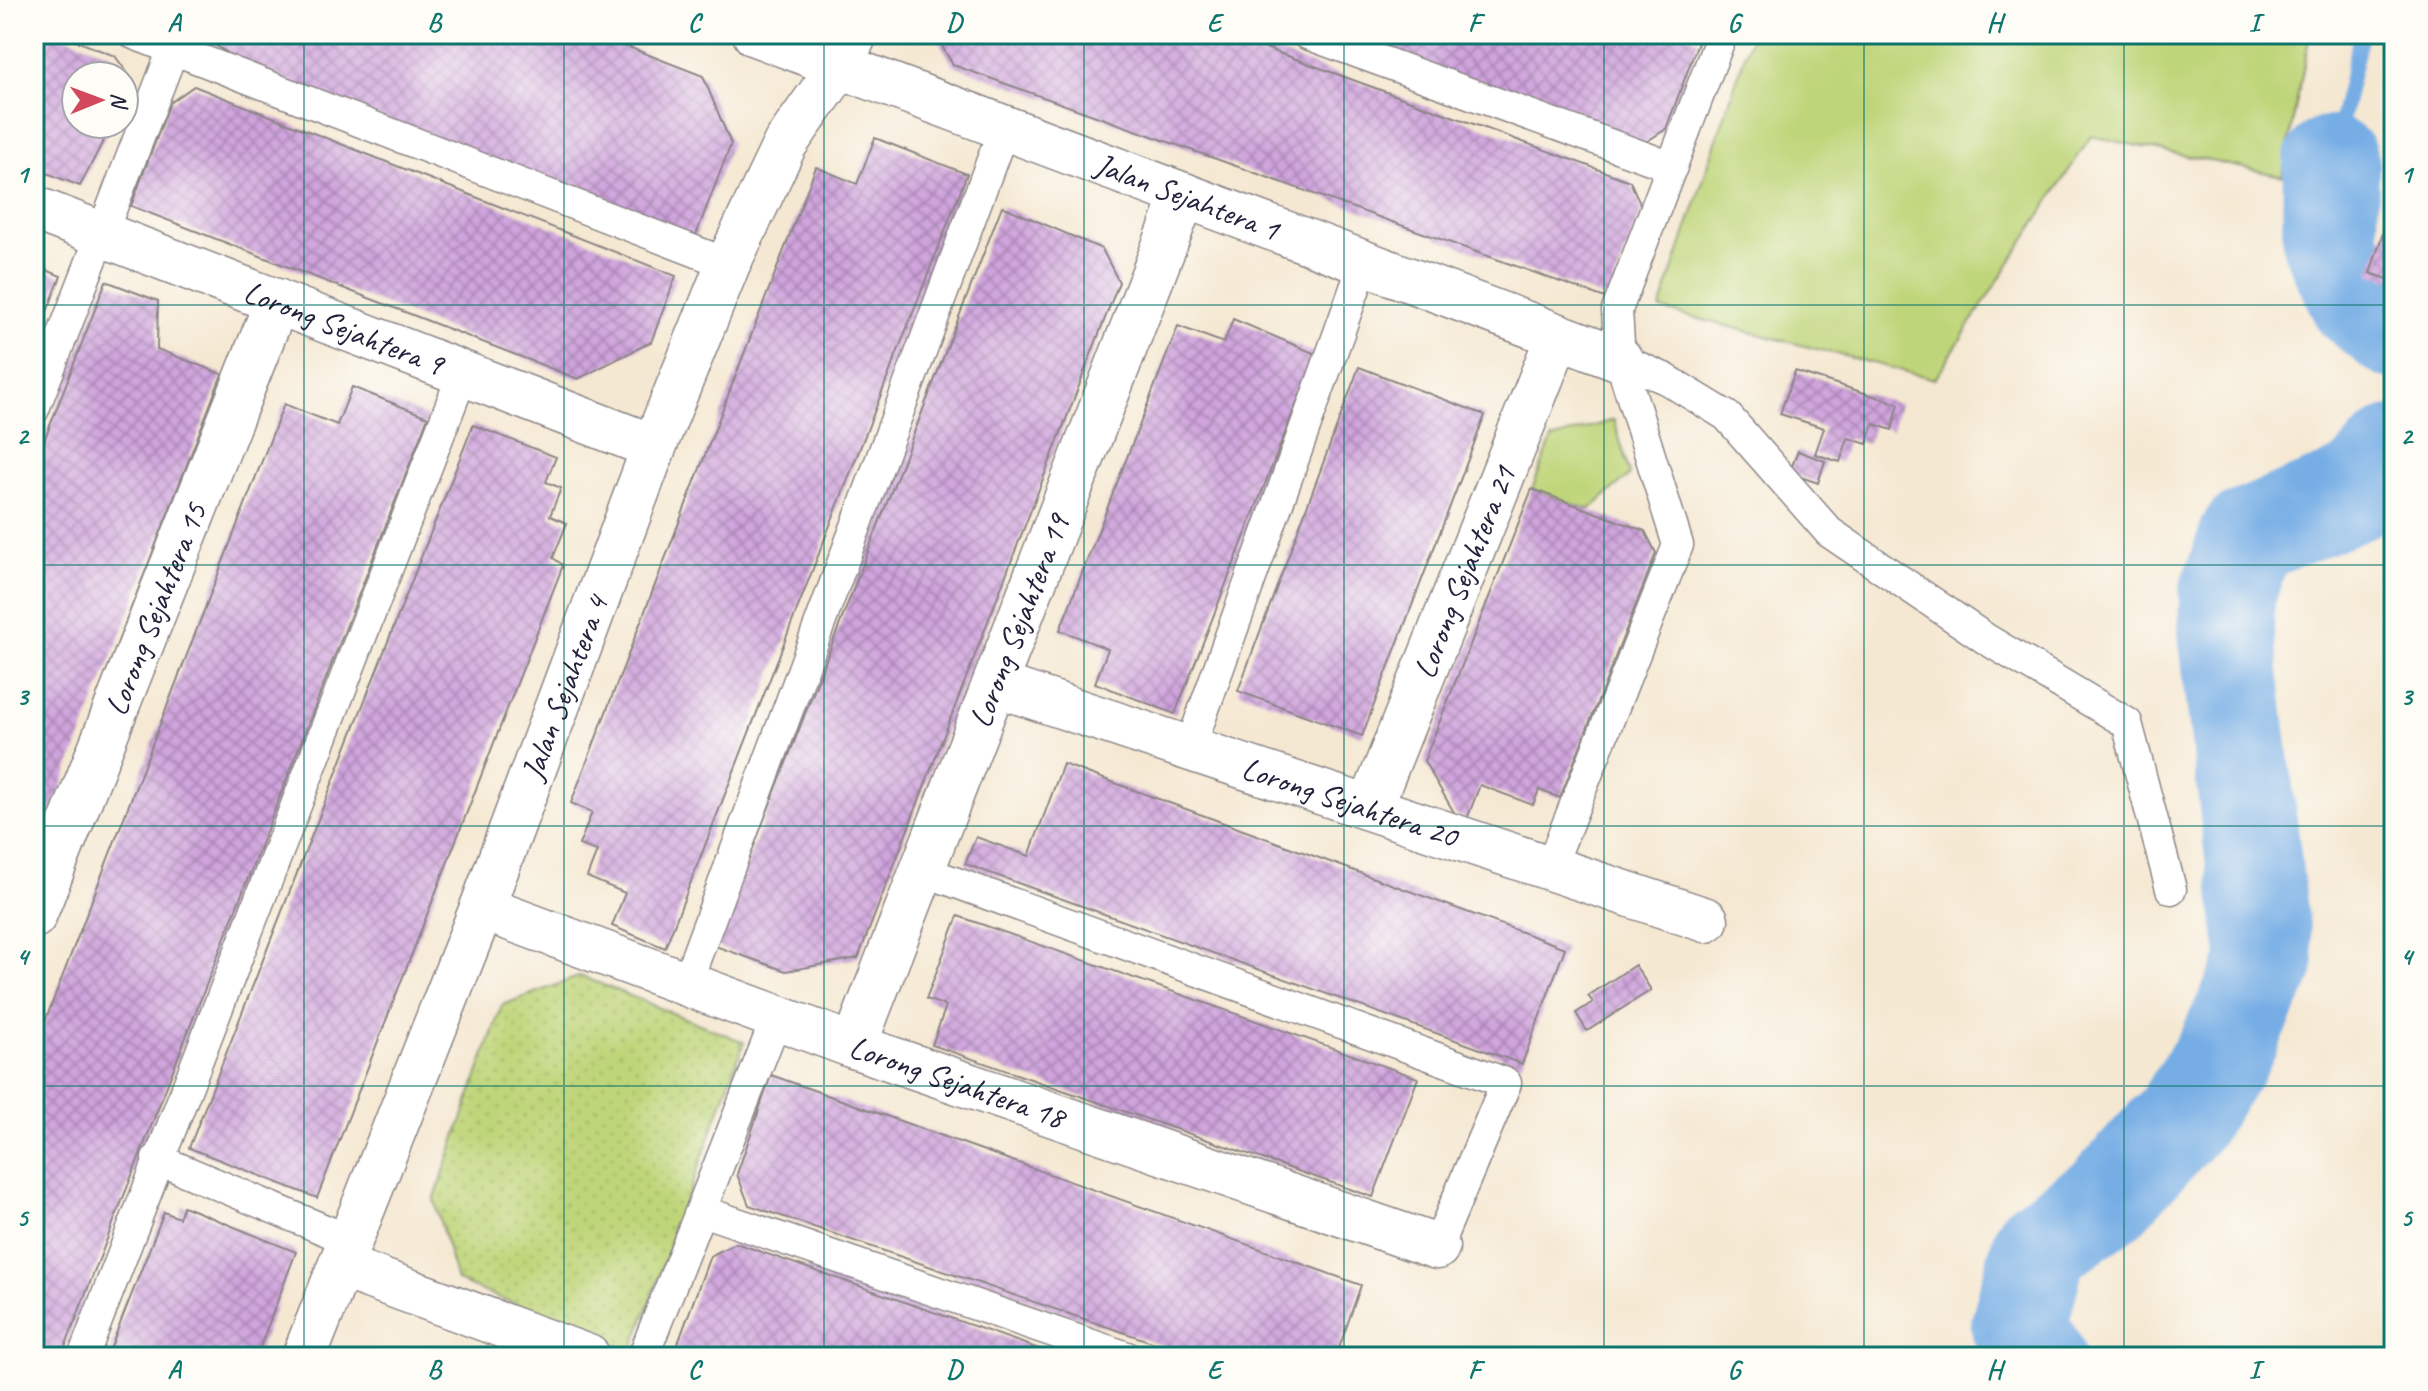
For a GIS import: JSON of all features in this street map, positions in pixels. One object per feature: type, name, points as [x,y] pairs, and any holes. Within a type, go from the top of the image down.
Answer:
[{"type":"street","name":"Jalan Sejahtera 1","points":[[755,34],[848,50],[1004,128],[1620,359]]},
{"type":"street","name":"Jalan Sejahtera 4","points":[[304,1357],[482,908],[654,447],[728,264],[785,144],[848,50]]},
{"type":"street","name":"Lorong Sejahtera 19","points":[[854,1046],[1184,195]]},
{"type":"street","name":"Lorong Sejahtera 9","points":[[34,208],[654,447]]},
{"type":"street","name":"Lorong Sejahtera 15","points":[[34,916],[277,301]]},
{"type":"street","name":"Lorong Sejahtera 21","points":[[1370,808],[1558,336]]},
{"type":"street","name":"Lorong Sejahtera 20","points":[[995,684],[1706,920]]},
{"type":"street","name":"Lorong Sejahtera 18","points":[[482,908],[854,1046],[1437,1247]]},
{"type":"street","points":[[346,1253],[588,1357]]},
{"type":"lane","points":[[134,34],[176,42],[728,264]]},
{"type":"lane","points":[[1307,34],[1672,167]]},
{"type":"lane","points":[[1550,868],[1678,545],[1620,359],[1617,310],[1722,34]]},
{"type":"lane","points":[[34,409],[176,42]]},
{"type":"lane","points":[[686,984],[1004,128]]},
{"type":"lane","points":[[1190,748],[1364,263]]},
{"type":"lane","points":[[1620,359],[1666,379],[1727,416],[1829,532],[1986,639],[2127,723],[2171,889]]},
{"type":"lane","points":[[83,1357],[463,373]]},
{"type":"lane","points":[[921,870],[1506,1083],[1437,1247]]},
{"type":"lane","points":[[643,1357],[777,1017]]},
{"type":"lane","points":[[157,1159],[346,1253]]},
{"type":"lane","points":[[702,1211],[1127,1357]]},
{"type":"green space","points":[[1752,34],[2310,34],[2282,176],[2091,136],[1935,379],[1660,309]]},
{"type":"green space","points":[[1614,420],[1630,475],[1589,510],[1532,489],[1552,439]]},
{"type":"green space","points":[[581,976],[744,1042],[632,1351],[457,1281],[434,1200],[502,1005]]},
{"type":"building","points":[[34,34],[59,34],[115,56],[118,60],[60,60],[60,140],[104,140],[80,186],[34,168]]},
{"type":"building","points":[[209,34],[595,34],[703,76],[731,144],[694,240],[241,62],[214,44]]},
{"type":"building","points":[[935,34],[1227,34],[1630,181],[1642,208],[1608,299],[953,65]]},
{"type":"building","points":[[1343,34],[1684,34],[1699,40],[1666,129],[1641,145]]},
{"type":"building","points":[[194,86],[676,276],[651,342],[578,379],[131,206],[170,103]]},
{"type":"building","points":[[875,138],[967,174],[665,948],[612,926],[625,893],[587,877],[597,851],[579,845],[592,812],[571,803],[816,167],[857,184]]},
{"type":"building","points":[[2394,203],[2394,281],[2370,273]]},
{"type":"building","points":[[1002,206],[1102,249],[1119,282],[858,958],[786,971],[715,946]]},
{"type":"building","points":[[39,267],[61,276],[34,345],[34,279]]},
{"type":"building","points":[[106,281],[158,301],[157,349],[222,374],[34,858],[34,467]]},
{"type":"building","points":[[1233,319],[1316,354],[1175,714],[1095,683],[1108,649],[1060,630],[1178,326],[1224,343]]},
{"type":"building","points":[[1359,367],[1485,415],[1362,736],[1238,691]]},
{"type":"building","points":[[1795,371],[1899,404],[1892,430],[1874,424],[1867,444],[1848,438],[1840,462],[1815,454],[1824,428],[1780,414]]},
{"type":"building","points":[[352,387],[428,417],[61,1357],[34,1357],[34,1050],[284,404],[337,425]]},
{"type":"building","points":[[473,425],[556,457],[546,482],[561,488],[550,516],[567,523],[553,558],[563,565],[317,1198],[189,1148]]},
{"type":"building","points":[[1798,451],[1825,461],[1818,483],[1789,473]]},
{"type":"building","points":[[1532,489],[1645,531],[1656,553],[1560,798],[1539,790],[1533,805],[1480,785],[1467,819],[1455,814],[1424,761]]},
{"type":"building","points":[[1063,764],[1565,948],[1522,1064],[965,864],[976,837],[1029,856]]},
{"type":"building","points":[[958,916],[1418,1078],[1373,1197],[932,1045],[946,1006],[926,999]]},
{"type":"building","points":[[1635,965],[1651,990],[1587,1031],[1576,1013],[1593,1002],[1588,996]]},
{"type":"building","points":[[771,1075],[1361,1285],[1336,1357],[1196,1357],[749,1205],[737,1174]]},
{"type":"building","points":[[183,1206],[296,1252],[256,1357],[107,1357],[164,1212],[179,1218]]},
{"type":"building","points":[[736,1243],[1060,1357],[673,1357],[710,1256]]},
{"type":"building","points":[[400,1348],[425,1357],[378,1357]]},
{"type":"waterway","points":[[2331,164],[2361,34]]},
{"type":"waterway","points":[[2331,164],[2330,242],[2358,302],[2394,331]]},
{"type":"waterway","points":[[2037,1357],[2019,1325],[2040,1245],[2108,1198],[2180,1119],[2225,1050],[2266,963],[2226,632],[2227,595],[2247,537],[2361,490],[2394,454]]}]
